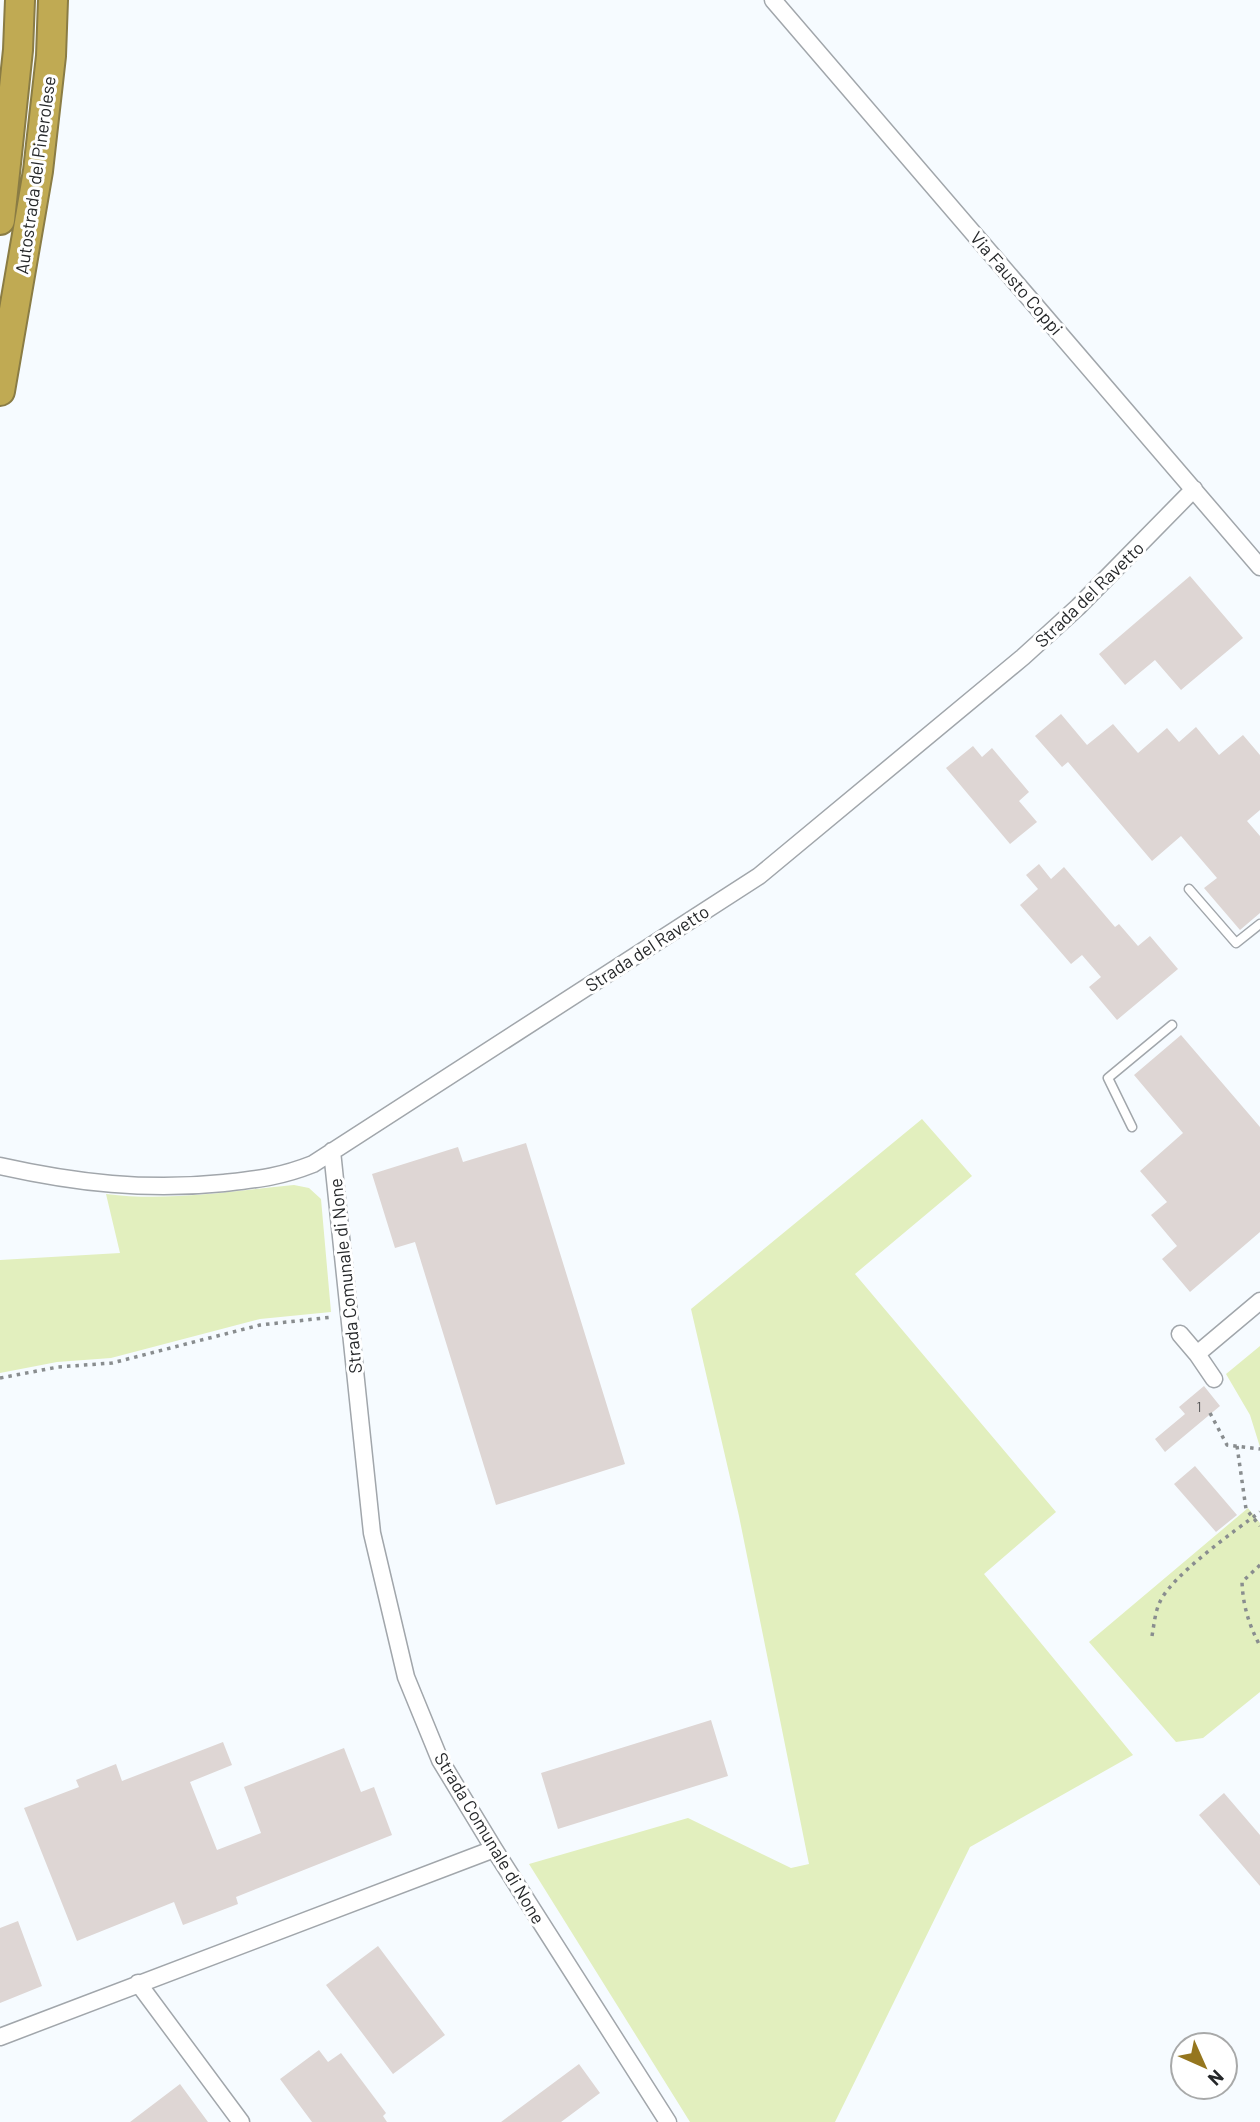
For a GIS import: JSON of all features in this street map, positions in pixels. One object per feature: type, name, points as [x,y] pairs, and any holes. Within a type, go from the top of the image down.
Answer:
[{"type":"highway","name":"Autostrada del Pinerolese","points":[[0,220],[18,50],[20,0]]},
{"type":"highway","name":"Autostrada del Pinerolese","points":[[0,391],[38,171],[51,56],[53,0]]},
{"type":"street","name":"Via Fausto Coppi","points":[[773,0],[1260,567]]},
{"type":"street","name":"Strada del Ravetto","points":[[0,1166],[51,1178],[124,1187],[191,1186],[273,1178],[313,1164],[759,876],[1023,657],[1078,607],[1194,489]]},
{"type":"street","name":"Strada Comunale di None","points":[[332,1151],[372,1533],[407,1677],[440,1760],[668,2122]]},
{"type":"street","points":[[1198,1354],[1260,1301]]},
{"type":"street","points":[[1180,1334],[1198,1354],[1213,1379]]},
{"type":"street","points":[[0,2037],[494,1849]]},
{"type":"street","points":[[138,1983],[242,2122]]},
{"type":"lane","points":[[1189,889],[1237,943],[1260,924]]},
{"type":"lane","points":[[1132,1126],[1108,1078],[1172,1026]]},
{"type":"path","points":[[0,1378],[58,1367],[112,1363],[260,1325],[349,1316]]},
{"type":"path","points":[[1210,1413],[1227,1445],[1260,1449]]},
{"type":"path","points":[[1237,1446],[1244,1501],[1247,1510],[1260,1526]]},
{"type":"path","points":[[1152,1636],[1159,1603],[1167,1591],[1206,1554],[1260,1512]]},
{"type":"path","points":[[1260,1565],[1242,1582],[1243,1604],[1249,1625],[1260,1646]]},
{"type":"green space","points":[[922,1119],[972,1176],[855,1274],[1056,1512],[984,1574],[1133,1755],[970,1847],[835,2122],[690,2122],[529,1864],[688,1818],[791,1868],[809,1864],[739,1516],[691,1309]]},
{"type":"green space","points":[[294,1185],[309,1188],[321,1199],[331,1312],[260,1319],[111,1358],[57,1362],[0,1373],[0,1260],[120,1253],[106,1194],[176,1196]]},
{"type":"green space","points":[[1260,1346],[1260,1447],[1250,1415],[1226,1374]]},
{"type":"green space","points":[[1248,1508],[1260,1523],[1260,1692],[1203,1738],[1176,1742],[1089,1642]]},
{"type":"building","points":[[1190,576],[1243,638],[1181,690],[1155,660],[1125,685],[1099,654]]},
{"type":"building","points":[[1061,714],[1087,745],[1113,724],[1138,753],[1167,728],[1179,742],[1196,727],[1219,755],[1243,735],[1260,755],[1260,810],[1247,821],[1260,836],[1260,913],[1240,930],[1204,888],[1217,878],[1181,836],[1152,861],[1068,762],[1062,767],[1035,736]]},
{"type":"building","points":[[973,746],[982,757],[992,748],[1029,792],[1019,801],[1037,822],[1010,844],[946,768]]},
{"type":"building","points":[[1039,864],[1051,879],[1064,867],[1115,927],[1119,924],[1138,946],[1150,936],[1178,969],[1117,1020],[1089,987],[1101,977],[1082,955],[1071,964],[1020,905],[1038,889],[1026,875]]},
{"type":"building","points":[[1181,1035],[1260,1127],[1260,1232],[1190,1292],[1162,1259],[1177,1246],[1151,1215],[1167,1202],[1140,1171],[1183,1133],[1134,1075]]},
{"type":"building","points":[[526,1143],[625,1464],[496,1505],[415,1242],[395,1248],[372,1174],[458,1147],[463,1162]]},
{"type":"building","points":[[1204,1386],[1220,1406],[1165,1452],[1155,1439],[1185,1414],[1179,1407]]},
{"type":"building","points":[[1195,1466],[1237,1515],[1216,1532],[1174,1484]]},
{"type":"building","points":[[711,1720],[728,1776],[558,1829],[541,1773]]},
{"type":"building","points":[[223,1742],[232,1765],[190,1782],[217,1850],[261,1833],[244,1787],[344,1748],[361,1792],[374,1787],[392,1835],[236,1897],[238,1904],[183,1925],[174,1902],[77,1941],[24,1808],[79,1787],[76,1780],[116,1764],[122,1781]]},
{"type":"building","points":[[1224,1793],[1260,1835],[1260,1886],[1199,1815]]},
{"type":"building","points":[[18,1921],[42,1986],[0,2003],[0,1928]]},
{"type":"building","points":[[378,1946],[445,2035],[393,2074],[326,1985]]},
{"type":"building","points":[[319,2050],[328,2062],[341,2053],[386,2113],[383,2116],[387,2122],[312,2122],[280,2079]]},
{"type":"building","points":[[579,2064],[600,2093],[561,2122],[501,2122]]},
{"type":"building","points":[[180,2084],[208,2122],[130,2122]]}]
